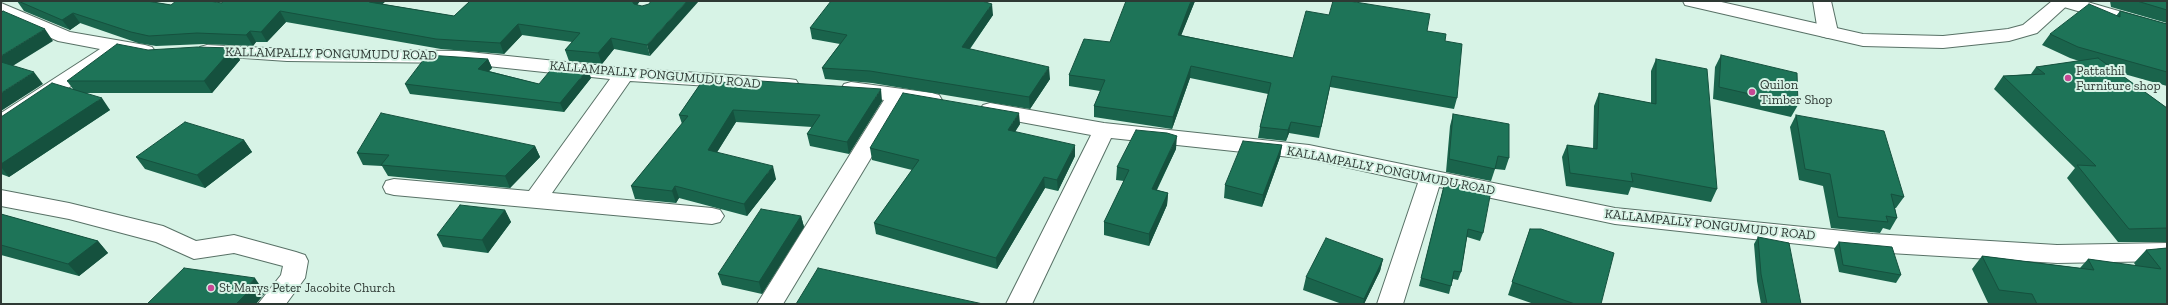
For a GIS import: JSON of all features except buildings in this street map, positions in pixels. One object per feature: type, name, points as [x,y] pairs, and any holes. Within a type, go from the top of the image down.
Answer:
[{"type":"street","points":[[1822,1],[1828,32]]},
{"type":"street","points":[[1704,2],[1863,40],[1943,42],[2009,35],[2030,29],[2064,1],[2167,31]]},
{"type":"street","points":[[1,9],[65,37],[156,54],[164,53]]},
{"type":"street","points":[[1,123],[118,46]]},
{"type":"street","name":"KALLAMPALLY PONGUMUDU ROAD","points":[[188,52],[204,51],[287,56],[459,57],[624,74],[810,86]]},
{"type":"street","points":[[536,199],[624,74]]},
{"type":"street","name":"KALLAMPALLY PONGUMUDU ROAD","points":[[834,88],[898,95],[1104,130],[1308,152],[1615,216],[1873,243],[2058,254],[2167,252]]},
{"type":"street","points":[[770,304],[898,95]]},
{"type":"street","points":[[1019,304],[1104,130]]},
{"type":"street","points":[[1390,304],[1432,178]]},
{"type":"street","points":[[394,187],[712,216]]},
{"type":"street","points":[[1,198],[69,211],[163,235],[194,250],[234,244],[296,262],[293,278],[271,304]]},
{"type":"place","name":"Pattathil Furniture shop","points":[[2068,78]]},
{"type":"place","name":"Quilon Timber Shop","points":[[1752,92]]},
{"type":"place","name":"St Marys Peter Jacobite Church","points":[[211,288]]}]
